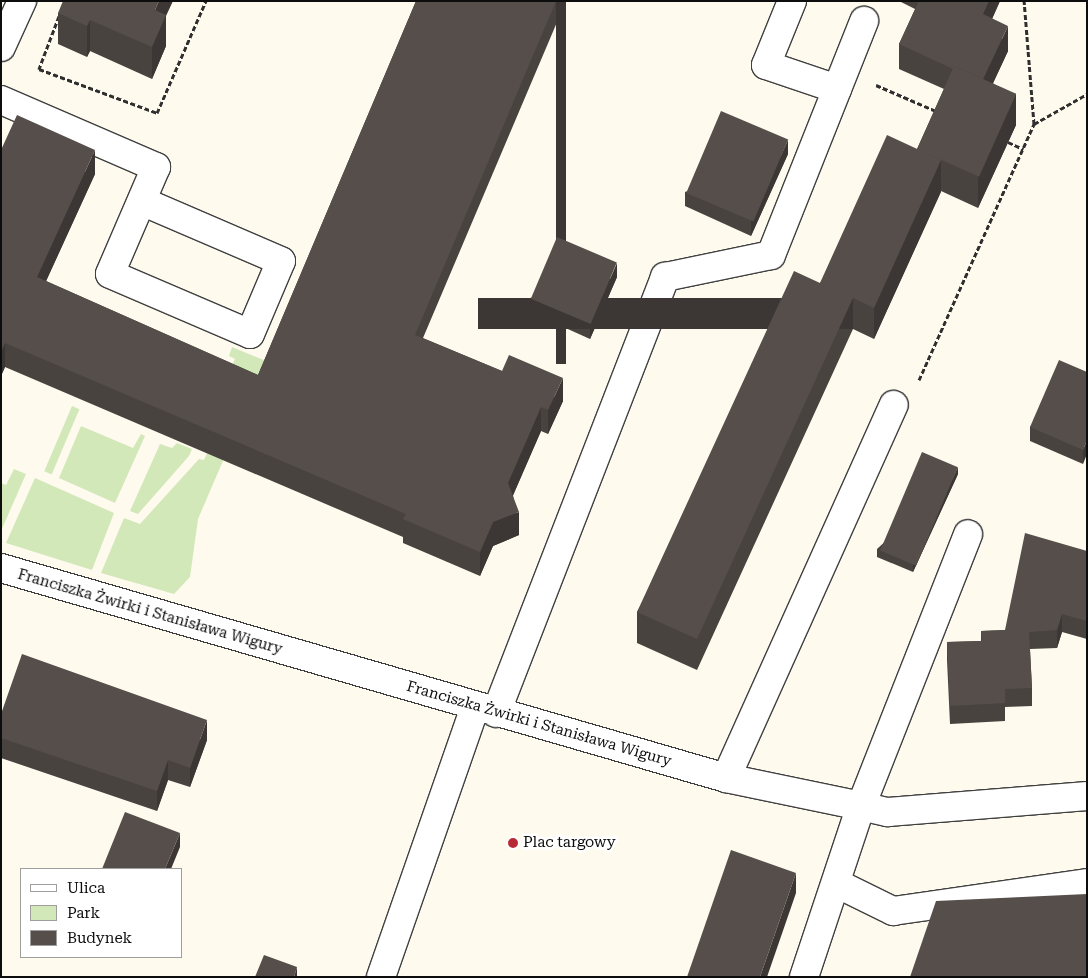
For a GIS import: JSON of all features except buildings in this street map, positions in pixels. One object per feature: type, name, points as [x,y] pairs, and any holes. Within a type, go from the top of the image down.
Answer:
[{"type":"street","points":[[1,48],[22,1]]},
{"type":"street","points":[[792,1],[766,65],[837,89]]},
{"type":"street","points":[[380,977],[485,710],[665,277],[771,255],[864,21]]},
{"type":"street","points":[[1,100],[156,167],[110,274],[250,334],[281,261],[142,201]]},
{"type":"street","points":[[726,778],[894,405]]},
{"type":"street","points":[[804,977],[862,806],[968,534]]},
{"type":"street","name":"Franciszka Żwirki i Stanisława Wigury","points":[[1,568],[485,710],[726,778],[888,812],[1087,796]]},
{"type":"street","points":[[836,883],[893,911],[1087,883]]},
{"type":"path","points":[[62,10],[39,69],[157,113],[206,1]]},
{"type":"path","points":[[894,405],[915,388],[1034,124],[1024,1]]},
{"type":"path","points":[[871,83],[946,116]]},
{"type":"path","points":[[1034,124],[1087,94]]},
{"type":"path","points":[[1008,142],[1023,149]]},
{"type":"green space","points":[[232,347],[266,361],[198,519],[190,577],[174,594],[101,573],[124,518],[140,524],[199,459],[204,460],[235,390],[229,371],[235,359],[229,356]]},
{"type":"green space","points":[[72,406],[79,409],[52,474],[44,471]]},
{"type":"green space","points":[[81,426],[133,448],[141,434],[145,436],[115,503],[59,478]]},
{"type":"green space","points":[[177,443],[192,449],[189,456],[138,514],[130,511],[160,444],[172,448]]},
{"type":"green space","points":[[14,469],[26,474],[1,531],[1,483],[6,485]]},
{"type":"green space","points":[[35,478],[114,513],[92,570],[6,543]]},
{"type":"place","name":"Plac targowy","points":[[513,843]]}]
